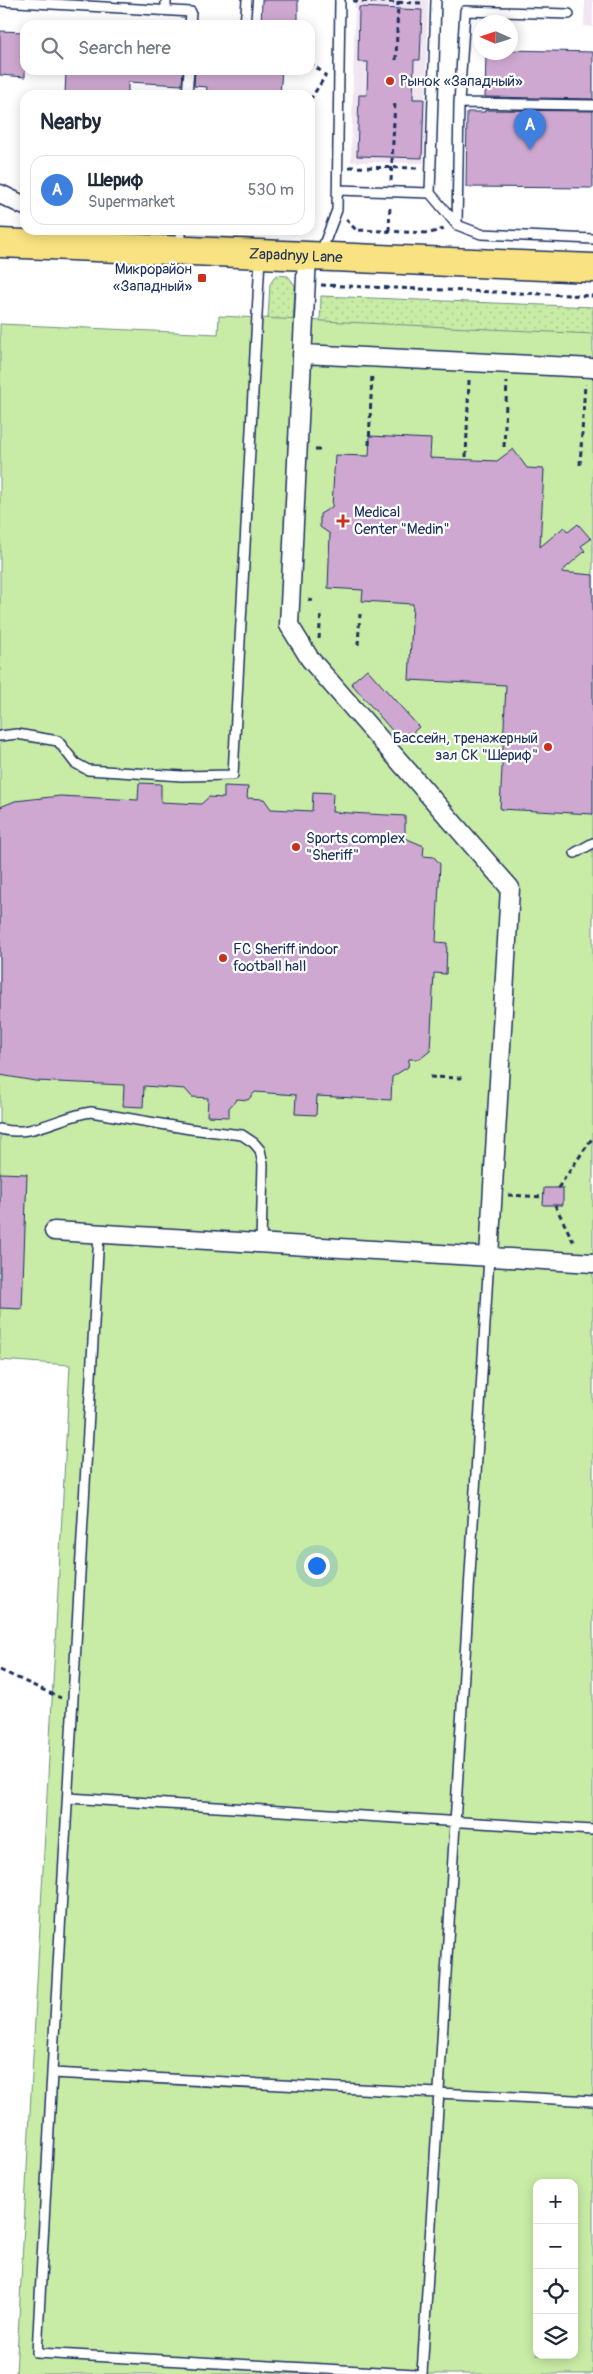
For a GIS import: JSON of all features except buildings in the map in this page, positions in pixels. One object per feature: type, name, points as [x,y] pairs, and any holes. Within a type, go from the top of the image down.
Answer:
[{"type":"main road","name":"Zapadnyy Lane","points":[[0,243],[123,249],[181,241],[260,255],[593,268]]},
{"type":"street","points":[[0,194],[20,204]]},
{"type":"street","points":[[91,235],[123,249]]},
{"type":"street","points":[[313,257],[306,285],[289,625],[310,659],[510,888],[489,1257]]},
{"type":"street","points":[[302,354],[590,368]]},
{"type":"street","points":[[54,1231],[588,1262]]},
{"type":"lane","points":[[166,0],[166,10]]},
{"type":"lane","points":[[245,20],[247,0]]},
{"type":"lane","points":[[313,257],[337,210],[340,0]]},
{"type":"lane","points":[[0,1],[191,12],[190,20]]},
{"type":"lane","points":[[436,2],[430,193],[456,225],[481,234],[593,239]]},
{"type":"lane","points":[[456,225],[459,103],[465,11],[569,14]]},
{"type":"lane","points":[[187,90],[188,75]]},
{"type":"lane","points":[[459,103],[593,105]]},
{"type":"lane","points":[[338,190],[430,193]]},
{"type":"lane","points":[[0,736],[17,734],[58,741],[75,763],[88,770],[182,776],[234,775],[260,255]]},
{"type":"lane","points":[[575,853],[593,843]]},
{"type":"lane","points":[[0,1129],[12,1132],[39,1128],[77,1114],[91,1112],[190,1130],[242,1135],[260,1150],[263,1164],[261,1243]]},
{"type":"lane","points":[[99,1234],[38,2353],[415,2374]]},
{"type":"lane","points":[[422,2374],[489,1257]]},
{"type":"lane","points":[[68,1798],[593,1830]]},
{"type":"lane","points":[[52,2073],[593,2101]]},
{"type":"path","points":[[340,0],[436,2]]},
{"type":"path","points":[[396,60],[398,2]]},
{"type":"path","points":[[315,66],[325,75],[339,75]]},
{"type":"path","points":[[315,92],[325,75]]},
{"type":"path","points":[[390,231],[395,101]]},
{"type":"path","points":[[339,166],[431,169]]},
{"type":"path","points":[[337,210],[356,230],[430,233],[456,225]]},
{"type":"path","points":[[306,285],[593,296]]},
{"type":"path","points":[[369,445],[372,358]]},
{"type":"path","points":[[466,456],[470,362]]},
{"type":"path","points":[[504,447],[508,364]]},
{"type":"path","points":[[580,465],[590,368]]},
{"type":"path","points":[[319,642],[321,612]]},
{"type":"path","points":[[358,645],[360,614]]},
{"type":"path","points":[[430,1077],[464,1078]]},
{"type":"path","points":[[558,1188],[593,1137]]},
{"type":"path","points":[[492,1194],[543,1197]]},
{"type":"path","points":[[555,1205],[588,1262]]},
{"type":"path","points":[[0,1670],[73,1703]]},
{"type":"shaded area","name":"Рынок «Западный»","points":[[355,0],[428,0],[424,163],[351,162]]},
{"type":"shaded area","points":[[585,0],[593,0],[593,27],[584,26]]},
{"type":"green space","points":[[276,275],[288,276],[295,285],[290,378],[256,516],[270,284]]},
{"type":"green space","points":[[321,296],[593,307],[593,341],[319,348]]},
{"type":"green space","name":"Sports complex \"Sheriff\"","points":[[219,316],[593,334],[593,2374],[16,2374],[70,1365],[0,1360],[0,324],[218,334]]},
{"type":"place","name":"Рынок «Западный»","points":[[390,81]]},
{"type":"place","name":"Шериф","points":[[530,150]]},
{"type":"place","name":"Микрорайон «Западный»","points":[[202,278]]},
{"type":"place","name":"Medical Center \"Medin\"","points":[[343,521]]},
{"type":"place","name":"Бассейн, тренажерный зал СК \"Шериф\"","points":[[548,747]]},
{"type":"place","name":"Sports complex \"Sheriff\"","points":[[296,847]]},
{"type":"place","name":"FC Sheriff indoor football hall","points":[[223,958]]}]
